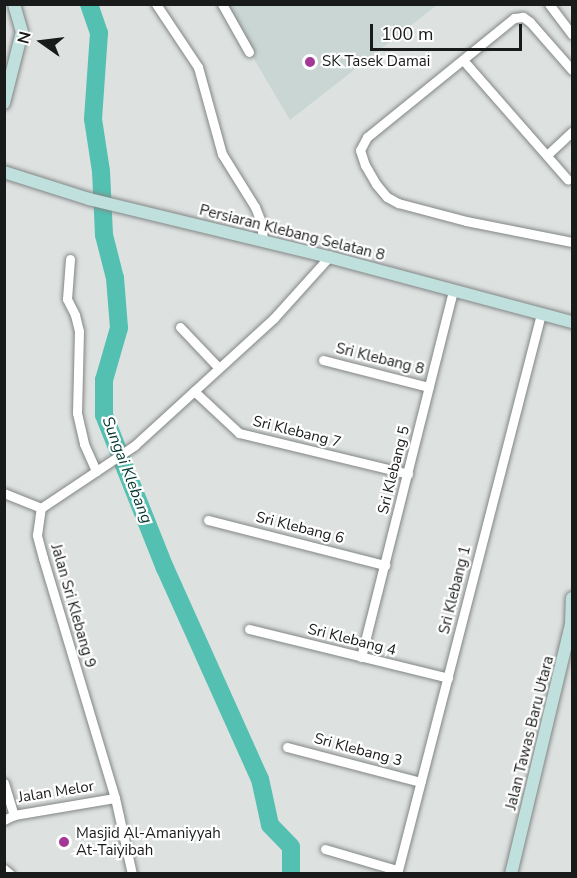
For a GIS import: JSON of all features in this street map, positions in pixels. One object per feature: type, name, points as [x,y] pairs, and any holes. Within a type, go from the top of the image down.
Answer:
[{"type":"street","points":[[4,103],[22,32],[14,4]]},
{"type":"street","points":[[156,4],[198,67],[222,154],[255,207],[261,222],[263,241]]},
{"type":"street","points":[[222,4],[249,52]]},
{"type":"street","points":[[549,4],[573,34]]},
{"type":"street","points":[[573,70],[523,17],[514,18],[367,137],[360,150],[365,165],[376,184],[387,197],[398,203],[466,221],[573,242]]},
{"type":"street","points":[[464,60],[568,180]]},
{"type":"street","points":[[547,155],[573,132]]},
{"type":"street","name":"Persiaran Klebang Selatan 8","points":[[4,172],[89,199],[329,257],[573,322]]},
{"type":"street","points":[[4,493],[40,508],[135,445],[288,304],[329,257]]},
{"type":"street","points":[[70,259],[67,299],[75,315],[79,331],[77,413],[84,444],[96,471]]},
{"type":"street","name":"Sri Klebang 5","points":[[361,657],[453,290]]},
{"type":"street","name":"Sri Klebang 1","points":[[397,872],[541,314]]},
{"type":"street","points":[[180,327],[218,367]]},
{"type":"street","name":"Sri Klebang 8","points":[[323,360],[429,387]]},
{"type":"street","name":"Sri Klebang 7","points":[[194,391],[239,433],[408,474]]},
{"type":"street","name":"Jalan Sri Klebang 9","points":[[40,508],[37,535],[115,798],[132,873]]},
{"type":"street","name":"Sri Klebang 6","points":[[208,520],[385,565]]},
{"type":"street","name":"Jalan Tawas Baru Utara","points":[[511,873],[572,624],[573,598]]},
{"type":"street","name":"Sri Klebang 4","points":[[249,629],[448,678]]},
{"type":"street","name":"Sri Klebang 3","points":[[287,747],[420,782]]},
{"type":"street","points":[[4,783],[14,815]]},
{"type":"street","name":"Jalan Melor","points":[[4,820],[14,815],[115,798]]},
{"type":"street","points":[[325,849],[359,862],[397,872]]},
{"type":"street","points":[[4,869],[10,873]]},
{"type":"shaded area","name":"SK Tasek Damai","points":[[222,5],[437,5],[290,120]]},
{"type":"waterway","name":"Sungai Klebang","points":[[89,4],[99,33],[93,119],[101,171],[104,235],[115,278],[119,328],[104,380],[104,415],[165,568],[260,779],[270,825],[291,847],[291,874]]},
{"type":"place","name":"SK Tasek Damai","points":[[310,62]]},
{"type":"place","name":"Masjid Al-Amaniyyah At-Taiyibah","points":[[64,842]]}]
